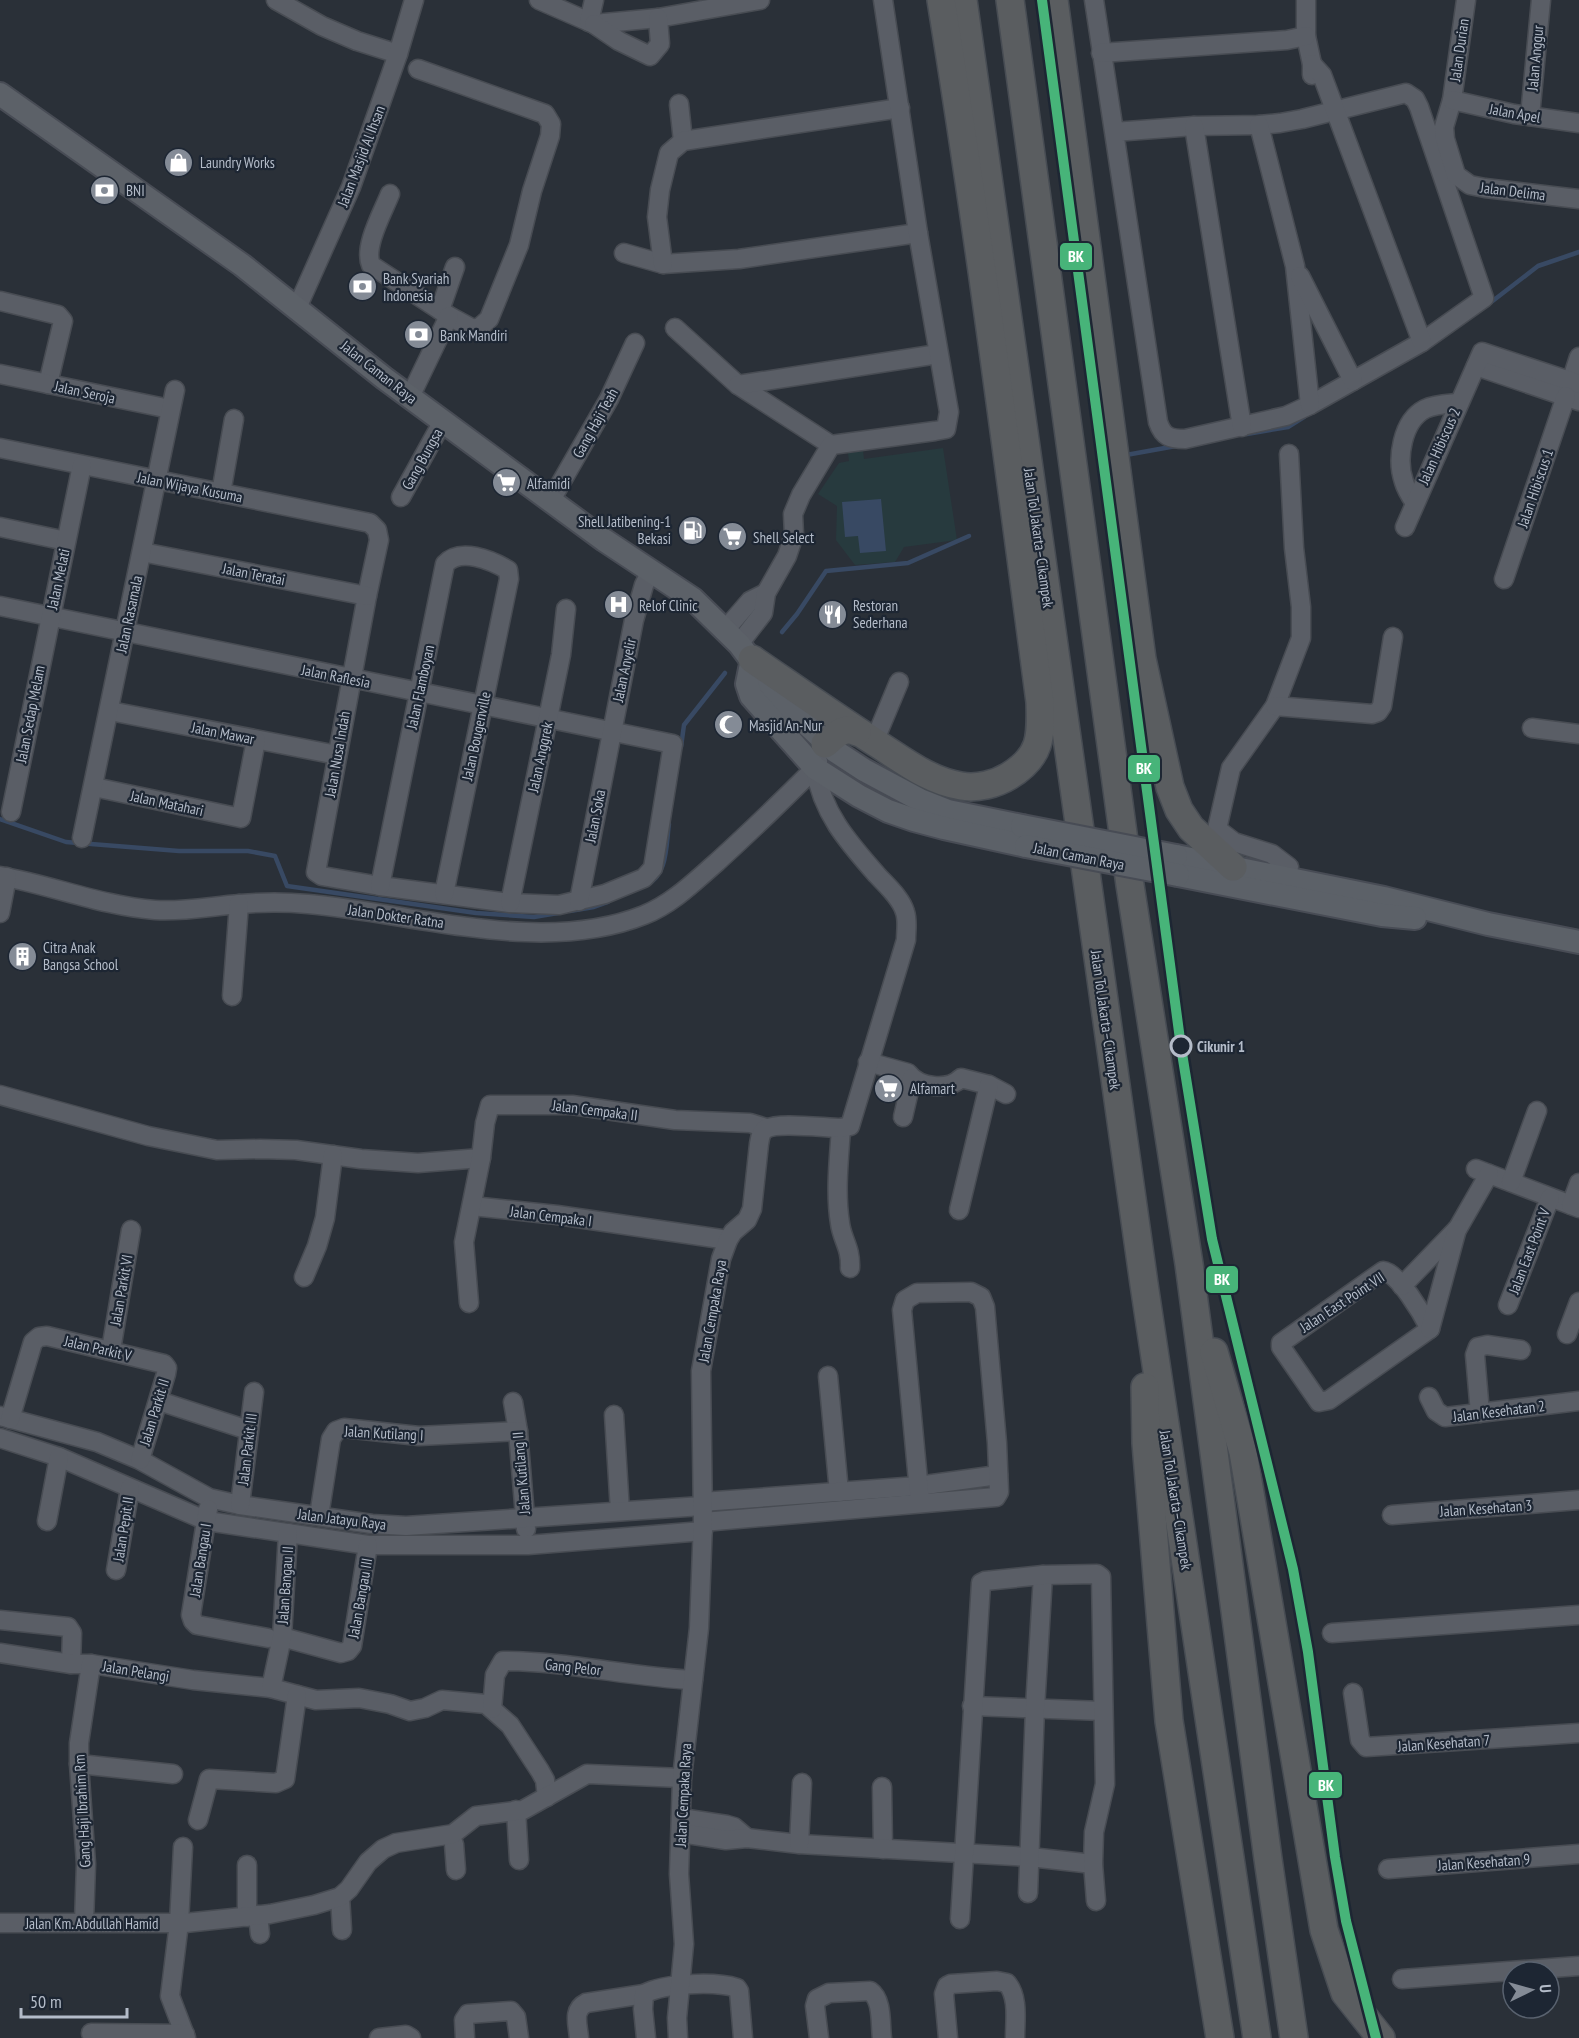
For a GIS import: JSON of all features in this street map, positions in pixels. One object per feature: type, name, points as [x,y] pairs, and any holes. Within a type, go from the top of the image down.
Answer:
[{"type":"highway","points":[[820,756],[840,731],[850,729],[921,772],[944,782],[964,787],[986,785],[1002,780],[1021,769],[1033,754],[1041,735],[1040,702],[1008,461],[941,0]]},
{"type":"highway","name":"Jalan Tol Jakarta–Cikampek","points":[[963,0],[1144,1284],[1257,2038]]},
{"type":"highway","points":[[1011,0],[1130,885],[1189,1264],[1294,2038]]},
{"type":"highway","points":[[1054,0],[1142,659],[1170,787],[1179,810],[1191,828],[1233,867]]},
{"type":"highway","points":[[738,644],[865,737]]},
{"type":"highway","points":[[1189,1264],[1243,1452],[1324,1930],[1345,1993],[1382,2038]]},
{"type":"highway","points":[[1144,1284],[1146,1443],[1167,1711],[1220,2038]]},
{"type":"main road","name":"Jalan Caman Raya","points":[[0,94],[242,265],[410,397],[604,540],[693,599],[738,644],[782,701],[820,756]]},
{"type":"main road","name":"Jalan Caman Raya","points":[[738,644],[751,696],[786,736],[820,756],[864,770],[920,801],[948,811],[1024,836],[1383,907],[1579,942]]},
{"type":"main road","name":"Jalan Caman Raya","points":[[1200,870],[1233,867],[1383,907]]},
{"type":"street","points":[[276,0],[322,26],[357,41],[398,54]]},
{"type":"street","name":"Jalan Masjid Al Ihsan","points":[[297,308],[351,187],[398,54],[414,0]]},
{"type":"street","points":[[539,0],[592,23],[619,41],[650,56],[660,44],[658,18]]},
{"type":"street","points":[[592,23],[594,0]]},
{"type":"street","points":[[592,23],[658,18],[760,0]]},
{"type":"street","points":[[675,328],[738,385],[831,445],[946,429],[949,412],[918,233],[883,0]]},
{"type":"street","points":[[1094,0],[1139,304],[1158,422],[1162,432],[1173,439],[1185,440],[1287,416],[1422,342],[1484,298],[1419,107],[1415,99],[1406,93],[1302,120],[1258,125],[1194,126],[1114,132]]},
{"type":"street","points":[[1306,0],[1306,36],[1312,64],[1322,75],[1329,113],[1422,342]]},
{"type":"street","name":"Jalan Durian","points":[[1452,100],[1466,0]]},
{"type":"street","name":"Jalan Anggur","points":[[1530,117],[1540,0]]},
{"type":"street","points":[[1101,53],[1287,40],[1306,36]]},
{"type":"street","points":[[390,194],[370,243],[368,258],[371,265],[444,313],[473,328],[480,327],[489,319],[519,245],[532,191],[550,136],[551,124],[544,114],[418,69]]},
{"type":"street","name":"Jalan Apel","points":[[1452,100],[1530,117],[1579,123]]},
{"type":"street","name":"Jalan Delima","points":[[1452,100],[1444,127],[1445,139],[1456,175],[1463,181],[1485,188],[1579,199]]},
{"type":"street","points":[[678,104],[683,141]]},
{"type":"street","points":[[663,264],[657,217],[660,190],[669,153],[683,141],[900,108]]},
{"type":"street","points":[[1258,125],[1295,266],[1310,405]]},
{"type":"street","points":[[1194,126],[1242,426]]},
{"type":"street","points":[[624,252],[663,264],[739,259],[918,233]]},
{"type":"street","points":[[1295,266],[1353,381]]},
{"type":"street","points":[[410,397],[444,313],[455,267]]},
{"type":"street","points":[[0,300],[58,315],[63,321],[48,384]]},
{"type":"street","name":"Gang Haji Teah","points":[[551,500],[609,399],[635,343]]},
{"type":"street","points":[[738,385],[938,354]]},
{"type":"street","name":"Jalan Hibiscus 1","points":[[1504,579],[1574,391],[1579,357]]},
{"type":"street","name":"Jalan Hibiscus 2","points":[[1405,527],[1479,359],[1574,391]]},
{"type":"street","name":"Jalan Seroja","points":[[0,374],[170,409]]},
{"type":"street","name":"Jalan Rasamala","points":[[82,838],[175,390]]},
{"type":"street","points":[[1415,503],[1404,483],[1400,463],[1403,442],[1412,422],[1424,410],[1440,404],[1458,403]]},
{"type":"street","points":[[221,493],[234,419]]},
{"type":"street","name":"Gang Bungsa","points":[[401,497],[443,421]]},
{"type":"street","points":[[738,644],[763,613],[766,593],[787,556],[794,535],[793,514],[801,495],[831,445]]},
{"type":"street","name":"Jalan Wijaya Kusuma","points":[[0,448],[370,523],[377,530]]},
{"type":"street","points":[[1289,454],[1294,548],[1301,607],[1300,638],[1275,706],[1231,768],[1217,829],[1234,842],[1272,854],[1289,867]]},
{"type":"street","name":"Jalan Melati","points":[[50,617],[82,465]]},
{"type":"street","name":"Jalan Melati","points":[[0,527],[66,541]]},
{"type":"street","name":"Jalan Nusa Indah","points":[[377,530],[379,540],[316,872],[322,876],[380,886]]},
{"type":"street","name":"Jalan Teratai","points":[[142,552],[367,596]]},
{"type":"street","name":"Jalan Flamboyan","points":[[380,886],[445,564],[451,557],[465,554],[508,570],[509,579]]},
{"type":"street","name":"Jalan Anyelir","points":[[611,731],[638,609],[660,577]]},
{"type":"street","name":"Jalan Bougenville","points":[[444,894],[509,579]]},
{"type":"street","name":"Jalan Raflesia","points":[[0,606],[673,744],[653,868],[644,878],[606,894],[579,901]]},
{"type":"street","name":"Jalan Anggrek","points":[[510,903],[561,655],[566,609]]},
{"type":"street","name":"Jalan Sedap Melam","points":[[10,812],[50,617]]},
{"type":"street","points":[[1275,706],[1372,714],[1378,712],[1382,706],[1393,637]]},
{"type":"street","points":[[865,737],[899,682]]},
{"type":"street","name":"Jalan Mawar","points":[[110,711],[337,755]]},
{"type":"street","points":[[1532,728],[1579,734]]},
{"type":"street","name":"Jalan Soka","points":[[579,901],[611,731]]},
{"type":"street","name":"Jalan Dokter Ratna","points":[[762,822],[795,774],[795,760],[786,736]]},
{"type":"street","name":"Jalan Matahari","points":[[94,787],[241,818],[256,740]]},
{"type":"street","points":[[766,1128],[850,1126],[906,940],[905,910],[853,848],[830,815],[819,791],[820,756]]},
{"type":"street","name":"Jalan Dokter Ratna","points":[[3,876],[97,900],[140,908],[177,911],[270,902],[309,904],[518,931],[582,930],[622,922],[646,914],[682,892],[762,822],[820,756]]},
{"type":"street","points":[[0,913],[3,876]]},
{"type":"street","points":[[380,886],[510,903],[559,905],[579,901]]},
{"type":"street","points":[[232,996],[239,904]]},
{"type":"street","points":[[868,1062],[908,1073],[921,1083],[947,1087],[955,1084],[961,1078],[989,1085],[1006,1094]]},
{"type":"street","points":[[903,1117],[912,1078]]},
{"type":"street","points":[[959,1210],[989,1085]]},
{"type":"street","points":[[0,1095],[179,1143],[218,1150],[296,1150],[418,1163],[481,1158]]},
{"type":"street","name":"Jalan Cempaka II","points":[[472,1206],[488,1110],[490,1106],[497,1104],[572,1105],[675,1120],[750,1123],[766,1128]]},
{"type":"street","points":[[1511,1182],[1537,1111]]},
{"type":"street","name":"Jalan Cempaka Raya","points":[[678,2038],[676,2018],[684,1944],[679,1874],[682,1778],[699,1628],[703,1515],[701,1371],[721,1259],[728,1240],[733,1232],[747,1220],[752,1209],[759,1144],[761,1134],[766,1128]]},
{"type":"street","points":[[841,1128],[838,1196],[840,1223],[847,1242],[850,1268]]},
{"type":"street","points":[[304,1277],[317,1246],[325,1218],[333,1155]]},
{"type":"street","points":[[1430,1329],[1458,1228],[1483,1171],[1575,1206],[1579,1183]]},
{"type":"street","name":"Jalan East Point V","points":[[1508,1305],[1550,1198]]},
{"type":"street","points":[[469,1303],[464,1242],[472,1206]]},
{"type":"street","name":"Jalan Cempaka I","points":[[472,1206],[557,1215],[728,1240]]},
{"type":"street","points":[[1402,1286],[1458,1228]]},
{"type":"street","name":"Jalan Parkit VI","points":[[111,1350],[131,1230]]},
{"type":"street","name":"Jalan East Point VII","points":[[1383,1271],[1390,1272],[1402,1286],[1430,1329],[1323,1402],[1319,1402],[1281,1347],[1282,1341],[1383,1271]]},
{"type":"street","points":[[703,1515],[838,1492],[996,1497],[999,1492],[997,1443],[985,1307],[981,1297],[971,1292],[917,1293],[906,1300],[902,1310],[919,1494]]},
{"type":"street","points":[[1567,1334],[1579,1302]]},
{"type":"street","name":"Jalan Parkit V","points":[[5,1418],[33,1342],[39,1337],[47,1336],[164,1364]]},
{"type":"street","points":[[1480,1413],[1475,1355],[1478,1347],[1487,1345],[1521,1350]]},
{"type":"street","name":"Jalan Parkit II","points":[[140,1460],[166,1374],[167,1368],[164,1364]]},
{"type":"street","points":[[828,1376],[838,1492]]},
{"type":"street","name":"Jalan Parkit III","points":[[240,1505],[254,1392]]},
{"type":"street","name":"Jalan Kesehatan 2","points":[[1429,1397],[1436,1411],[1445,1417],[1579,1401]]},
{"type":"street","points":[[159,1401],[248,1430]]},
{"type":"street","name":"Jalan Kutilang II","points":[[513,1402],[518,1431],[528,1545]]},
{"type":"street","points":[[614,1415],[620,1511]]},
{"type":"street","name":"Jalan Jatayu Raya","points":[[5,1418],[97,1442],[140,1460],[209,1498],[240,1505],[372,1524],[406,1526],[620,1511],[703,1515]]},
{"type":"street","name":"Jalan Kutilang I","points":[[319,1516],[332,1439],[336,1431],[344,1428],[419,1436],[518,1431]]},
{"type":"street","name":"Jalan Jatayu Raya","points":[[0,1437],[59,1457],[207,1521],[369,1545],[528,1545],[703,1515]]},
{"type":"street","points":[[47,1521],[59,1457]]},
{"type":"street","name":"Jalan Pepit II","points":[[116,1570],[130,1488]]},
{"type":"street","points":[[703,1515],[919,1494]]},
{"type":"street","name":"Jalan Bangau I","points":[[209,1498],[191,1615],[193,1621],[197,1625],[275,1638]]},
{"type":"street","name":"Jalan Kesehatan 3","points":[[1392,1515],[1579,1500]]},
{"type":"street","name":"Jalan Bangau II","points":[[271,1688],[288,1533]]},
{"type":"street","name":"Jalan Bangau III","points":[[275,1638],[341,1653],[348,1651],[352,1646],[369,1545]]},
{"type":"street","points":[[960,1919],[981,1583],[985,1581],[1043,1575],[1097,1574],[1101,1577],[1105,1784],[1094,1832],[1093,1864],[1096,1901]]},
{"type":"street","points":[[1028,1893],[1043,1575]]},
{"type":"street","points":[[1332,1633],[1579,1615]]},
{"type":"street","points":[[0,1620],[68,1627],[72,1633],[71,1664]]},
{"type":"street","name":"Jalan Pelangi","points":[[0,1653],[193,1680],[271,1688],[316,1700],[359,1698],[390,1704],[410,1711],[425,1708],[442,1700],[477,1702],[492,1708]]},
{"type":"street","name":"Gang Pelor","points":[[492,1708],[495,1675],[503,1661],[585,1667],[656,1678],[693,1680]]},
{"type":"street","name":"Gang Haji Ibrahim Rm","points":[[84,1922],[86,1864],[79,1743],[91,1664]]},
{"type":"street","name":"Jalan Kesehatan 7","points":[[1353,1693],[1360,1740],[1366,1748],[1579,1733]]},
{"type":"street","points":[[198,1820],[209,1779],[276,1783],[285,1779],[297,1695]]},
{"type":"street","points":[[972,1706],[1103,1711]]},
{"type":"street","points":[[492,1708],[510,1725],[540,1771],[545,1780],[547,1797]]},
{"type":"street","points":[[79,1764],[173,1774]]},
{"type":"street","points":[[342,1930],[340,1897],[349,1889],[368,1862],[396,1843],[453,1834],[476,1816],[523,1810],[587,1774],[682,1778]]},
{"type":"street","points":[[798,1844],[802,1783]]},
{"type":"street","points":[[882,1787],[883,1849]]},
{"type":"street","points":[[516,1810],[519,1860]]},
{"type":"street","points":[[681,1825],[703,1822],[734,1827],[747,1838]]},
{"type":"street","points":[[681,1825],[726,1840],[747,1838],[798,1844],[1030,1857],[1093,1864]]},
{"type":"street","points":[[454,1844],[456,1870]]},
{"type":"street","points":[[91,2033],[186,2036],[170,1996],[182,1923],[183,1847]]},
{"type":"street","name":"Jalan Kesehatan 9","points":[[1388,1869],[1579,1854]]},
{"type":"street","points":[[247,1865],[253,1916],[260,1934]]},
{"type":"street","name":"Jalan Km. Abdullah Hamid","points":[[0,1923],[182,1923],[253,1916],[314,1905],[340,1897]]},
{"type":"street","points":[[1402,1979],[1579,1966]]},
{"type":"street","points":[[948,2038],[944,1994],[947,1986],[996,1981],[1007,1983],[1013,1992],[1015,2038]]},
{"type":"street","points":[[579,2038],[577,2012],[586,2002],[644,1994],[653,1989],[696,1985],[738,1988],[743,2038]]},
{"type":"street","points":[[819,2038],[816,2003],[818,1999],[829,1993],[870,1991],[874,1994],[878,2005],[882,2038]]},
{"type":"street","points":[[644,1994],[646,2038]]},
{"type":"street","points":[[465,2038],[464,2020],[468,2014],[511,2011],[516,2017],[519,2038]]},
{"type":"street","points":[[380,2038],[407,2037]]},
{"type":"green space","points":[[943,448],[957,540],[904,547],[895,562],[855,565],[836,540],[837,506],[818,494],[839,463],[849,461],[848,453],[863,451],[864,459]]},
{"type":"water","points":[[881,499],[886,551],[860,553],[858,536],[845,537],[842,502]]},
{"type":"waterway","points":[[1490,303],[1538,266],[1579,252]]},
{"type":"waterway","points":[[1247,434],[1288,427],[1304,417]]},
{"type":"waterway","points":[[1126,455],[1176,446]]},
{"type":"waterway","points":[[782,632],[826,571],[908,563],[969,536]]},
{"type":"waterway","points":[[681,747],[684,725],[725,673]]},
{"type":"waterway","points":[[0,819],[66,842],[179,851],[248,851],[275,856],[287,886],[476,913],[534,917],[558,913]]},
{"type":"waterway","points":[[646,885],[653,881],[662,867],[669,824]]},
{"type":"waterway","points":[[570,911],[608,902]]},
{"type":"transit line","name":"BK","points":[[1042,0],[1181,1047],[1212,1239],[1293,1569],[1308,1652],[1335,1857],[1346,1921],[1376,2038]]},
{"type":"place","name":"Laundry Works","points":[[179,162]]},
{"type":"place","name":"BNI","points":[[105,190]]},
{"type":"place","name":"Bank Syariah Indonesia","points":[[362,287]]},
{"type":"place","name":"Bank Mandiri","points":[[419,335]]},
{"type":"place","name":"Alfamidi","points":[[506,483]]},
{"type":"place","name":"Shell Jatibening-1 Bekasi","points":[[692,530]]},
{"type":"place","name":"Shell Select","points":[[732,537]]},
{"type":"place","name":"Relof Clinic","points":[[618,605]]},
{"type":"place","name":"Restoran Sederhana","points":[[832,614]]},
{"type":"place","name":"Masjid An-Nur","points":[[728,725]]},
{"type":"place","name":"Citra Anak Bangsa School","points":[[22,956]]},
{"type":"place","name":"Cikunir 1","points":[[1181,1046]]},
{"type":"place","name":"Alfamart","points":[[889,1088]]}]
